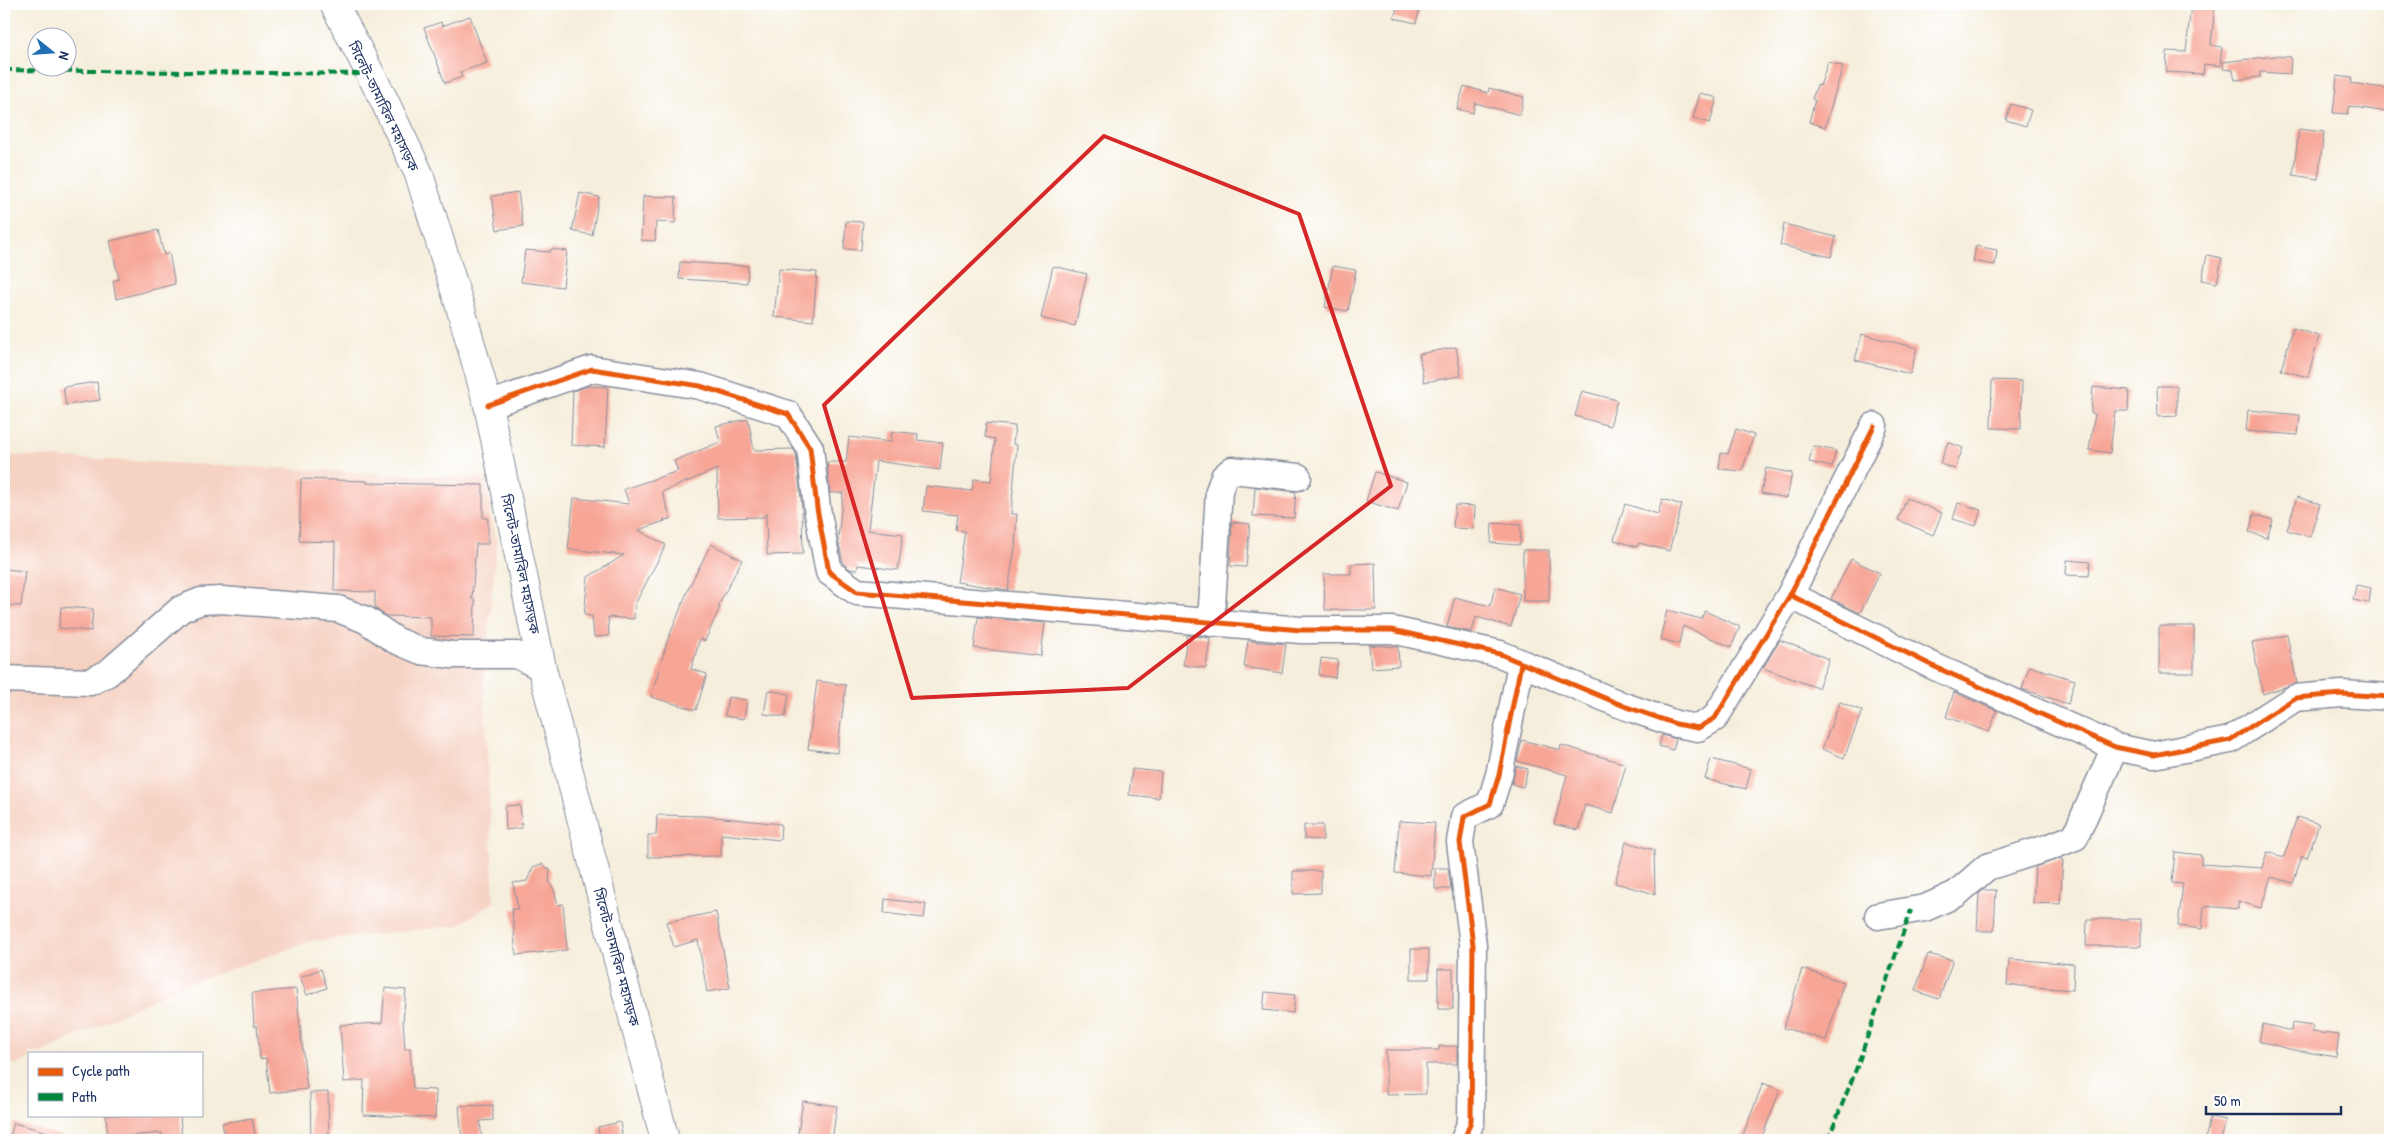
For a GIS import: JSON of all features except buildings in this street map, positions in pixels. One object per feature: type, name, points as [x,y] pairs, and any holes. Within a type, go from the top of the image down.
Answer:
[{"type":"highway","name":"সিলেট-তামাবিল মহাসড়ক","points":[[334,4],[384,100],[419,174],[488,405],[542,668],[665,1140]]},
{"type":"street","points":[[488,405],[592,369],[700,386],[788,414],[810,448],[817,508],[829,572],[857,592],[1300,630],[1392,630],[1500,654],[1624,706],[1676,724],[1698,728],[1715,718],[1790,594],[1874,426]]},
{"type":"street","points":[[1210,622],[1219,491],[1224,477],[1232,470],[1298,477]]},
{"type":"street","points":[[1790,594],[1933,666],[2115,747],[2154,755],[2230,740],[2295,698],[2342,694],[2390,697]]},
{"type":"street","points":[[4,678],[90,682],[108,673],[181,609],[202,601],[221,600],[338,608],[366,620],[395,640],[421,651],[452,655],[516,655],[542,668]]},
{"type":"street","points":[[1464,1140],[1471,1121],[1473,946],[1460,842],[1464,817],[1490,804],[1498,775],[1521,664]]},
{"type":"street","points":[[1878,916],[1925,908],[1956,894],[1987,866],[2050,847],[2074,837],[2115,747]]},
{"type":"highlighted area","points":[[1104,136],[1299,214],[1391,486],[1128,688],[912,698],[824,405]]},
{"type":"shaded area","points":[[4,455],[481,478],[487,485],[490,515],[497,541],[484,680],[494,902],[457,926],[311,941],[182,986],[43,1052],[28,1052],[28,1059],[16,1065],[4,1061]]},
{"type":"marked path","points":[[4,70],[369,74]]},
{"type":"marked path","points":[[1828,1140],[1857,1067],[1911,910]]},
{"type":"cycle path","points":[[488,405],[592,369],[700,386],[788,414],[810,448],[817,508],[829,572],[857,592],[1301,630],[1392,630],[1500,654],[1624,706],[1676,724],[1698,728],[1715,718],[1790,595],[1874,426]]},
{"type":"cycle path","points":[[1790,595],[1933,666],[2115,747],[2154,755],[2230,740],[2295,698],[2342,694],[2390,697]]},
{"type":"cycle path","points":[[1464,1140],[1471,1121],[1473,945],[1460,842],[1464,817],[1490,804],[1499,775],[1521,664]]}]
